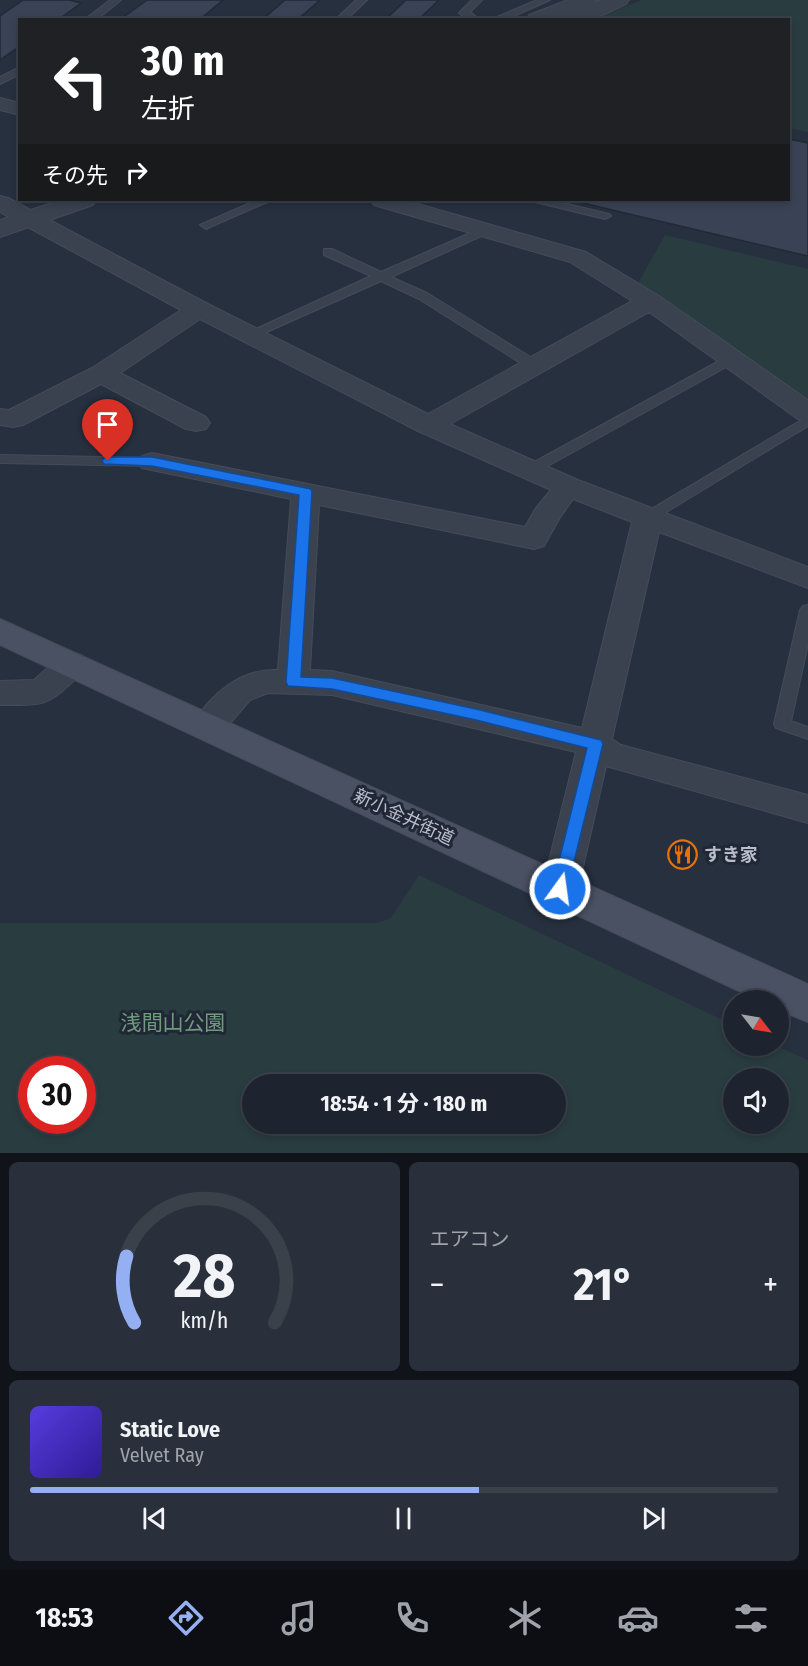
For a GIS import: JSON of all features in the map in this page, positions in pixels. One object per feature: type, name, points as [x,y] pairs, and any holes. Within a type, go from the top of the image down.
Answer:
[{"type":"main road","name":"新小金井街道","points":[[0,631],[808,1004]]},
{"type":"street","points":[[555,14],[586,0]]},
{"type":"street","points":[[555,14],[620,0]]},
{"type":"street","points":[[0,104],[18,108]]},
{"type":"street","points":[[0,229],[81,201]]},
{"type":"street","points":[[384,201],[578,257],[650,301],[808,413]]},
{"type":"street","points":[[0,203],[249,335],[428,425],[532,469],[568,487],[648,517],[802,569]]},
{"type":"street","points":[[428,425],[650,301]]},
{"type":"street","points":[[0,417],[13,418],[101,374],[199,309]]},
{"type":"street","points":[[101,374],[196,423]]},
{"type":"street","points":[[152,462],[534,539],[546,515],[568,487]]},
{"type":"street","points":[[293,682],[306,492]]},
{"type":"street","points":[[560,889],[648,517]]},
{"type":"street","points":[[0,693],[42,692],[72,664]]},
{"type":"street","points":[[207,726],[239,692],[266,681],[332,683],[595,744],[611,755],[808,809]]},
{"type":"lane","points":[[342,18],[362,0]]},
{"type":"lane","points":[[473,18],[464,13],[477,0]]},
{"type":"lane","points":[[91,18],[112,1]]},
{"type":"lane","points":[[515,18],[555,14]]},
{"type":"lane","points":[[0,81],[18,71]]},
{"type":"lane","points":[[206,225],[264,201]]},
{"type":"lane","points":[[543,201],[605,216]]},
{"type":"lane","points":[[249,335],[484,231]]},
{"type":"lane","points":[[328,252],[423,296],[535,366]]},
{"type":"lane","points":[[532,469],[732,358]]},
{"type":"lane","points":[[648,517],[808,420]]},
{"type":"lane","points":[[0,459],[152,462]]},
{"type":"lane","points":[[808,609],[782,724],[808,733]]},
{"type":"green space","points":[[642,0],[808,0],[808,132],[790,128],[790,18],[596,18]]},
{"type":"green space","points":[[665,235],[808,269],[808,398],[638,283]]},
{"type":"green space","name":"浅間山公園","points":[[419,875],[723,1020],[723,1056],[789,1056],[789,1051],[808,1060],[808,1153],[0,1153],[0,923],[378,923],[391,918]]},
{"type":"building","points":[[23,0],[69,0],[81,3],[61,18],[18,18],[18,47],[0,60],[0,16]]},
{"type":"building","points":[[147,0],[223,0],[201,18],[122,18]]},
{"type":"building","points":[[285,0],[320,0],[299,18],[264,18]]},
{"type":"building","points":[[406,0],[439,0],[420,18],[387,18]]},
{"type":"building","points":[[790,139],[808,143],[808,256],[574,201],[790,201]]},
{"type":"place","name":"すき家","points":[[683,855]]},
{"type":"route","points":[[108,461],[152,462],[306,492],[293,682],[332,683],[595,744],[560,889]]}]
